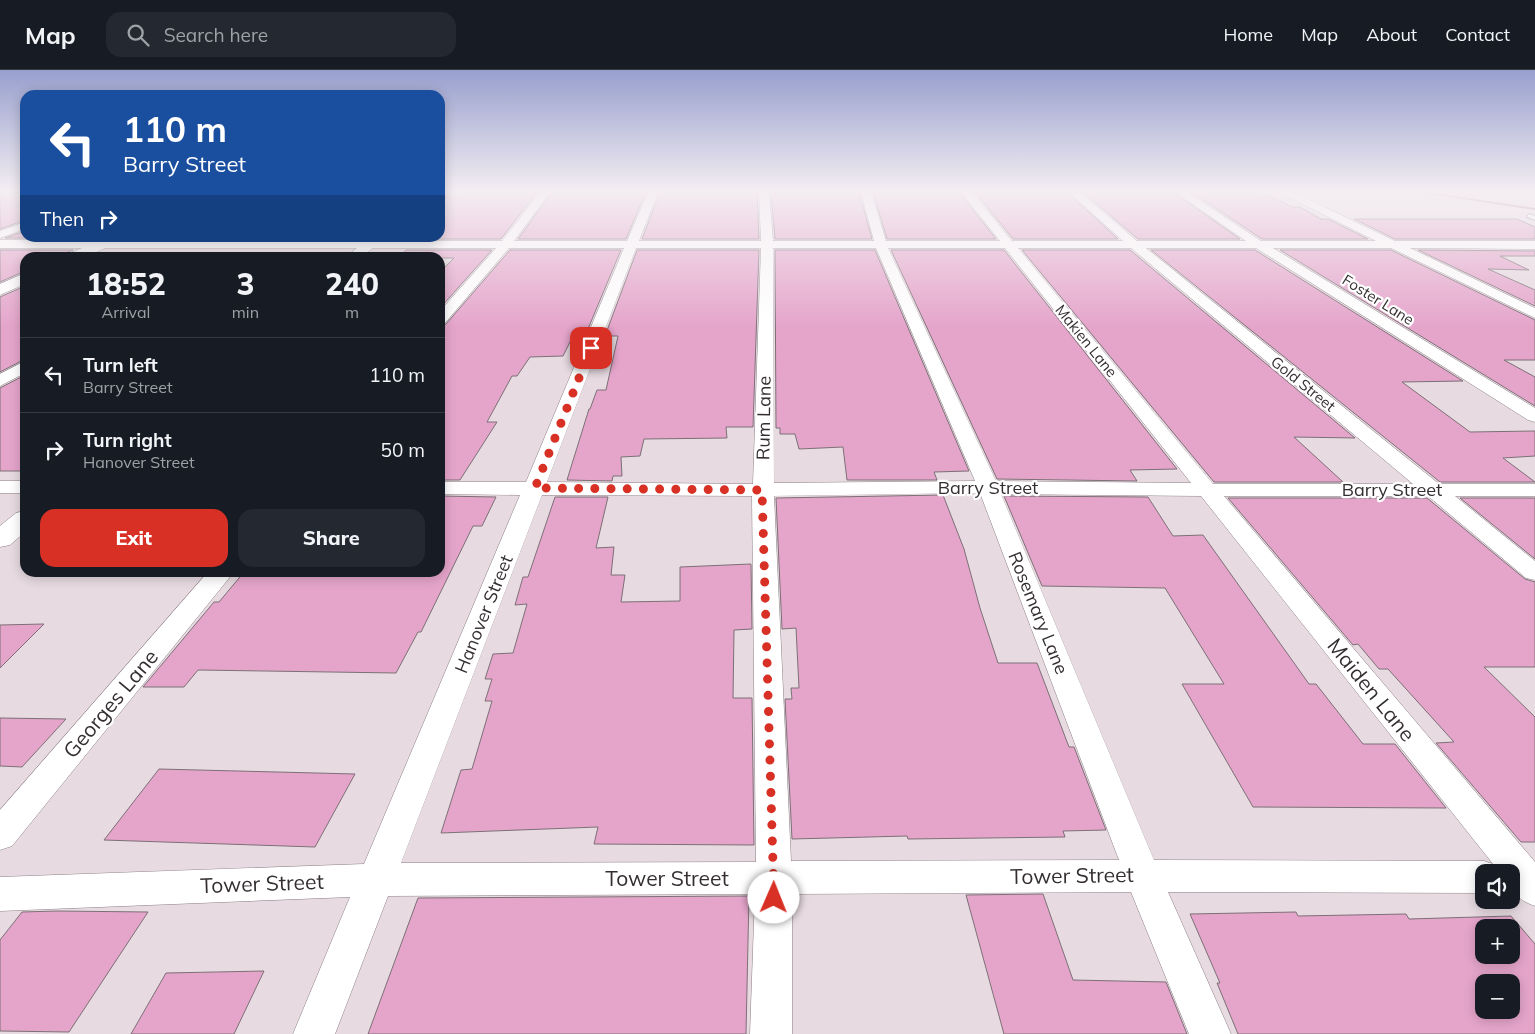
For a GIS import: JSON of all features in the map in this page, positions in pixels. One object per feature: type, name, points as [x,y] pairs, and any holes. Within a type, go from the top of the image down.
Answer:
[{"type":"main road","points":[[83,252],[104,242]]},
{"type":"main road","points":[[359,252],[372,242]]},
{"type":"main road","points":[[0,290],[20,280]]},
{"type":"main road","points":[[0,539],[20,523]]},
{"type":"street","points":[[445,314],[511,237]]},
{"type":"street","name":"Hanover Street","points":[[314,1034],[636,237]]},
{"type":"street","name":"Rum Lane","points":[[767,237],[762,490],[774,879],[771,1034]]},
{"type":"street","name":"Rosemary Lane","points":[[879,237],[988,487],[1143,876],[1210,1034]]},
{"type":"street","name":"Makien Lane","points":[[1002,237],[1206,490]]},
{"type":"street","name":"Gold Street","points":[[1125,237],[1535,573]]},
{"type":"street","name":"Foster Lane","points":[[1247,237],[1535,416]]},
{"type":"street","points":[[1377,237],[1535,314]]},
{"type":"street","points":[[221,252],[239,242]]},
{"type":"street","points":[[0,244],[266,245],[346,242]]},
{"type":"street","points":[[417,242],[506,244],[1534,245]]},
{"type":"street","points":[[0,381],[20,369]]},
{"type":"street","points":[[0,487],[20,487]]},
{"type":"street","name":"Barry Street","points":[[445,488],[762,490],[988,487],[1206,490],[1535,490]]},
{"type":"street","name":"Maiden Lane","points":[[1206,490],[1527,880]]},
{"type":"street","name":"Georges Lane","points":[[0,834],[218,577]]},
{"type":"street","name":"Tower Street","points":[[0,894],[376,880],[1143,876],[1475,877]]},
{"type":"lane","points":[[266,245],[271,242]]},
{"type":"building","points":[[445,237],[503,237],[501,239],[445,239]]},
{"type":"building","points":[[519,237],[627,237],[626,239],[518,239]]},
{"type":"building","points":[[643,237],[759,237],[759,239],[642,239]]},
{"type":"building","points":[[775,237],[871,237],[872,239],[775,239]]},
{"type":"building","points":[[886,237],[994,237],[996,239],[887,239]]},
{"type":"building","points":[[1011,237],[1116,237],[1118,239],[1013,239]]},
{"type":"building","points":[[1136,237],[1237,237],[1240,239],[1138,239]]},
{"type":"building","points":[[1259,237],[1364,237],[1368,239],[1262,239]]},
{"type":"building","points":[[1391,237],[1535,237],[1535,239],[1395,239]]},
{"type":"building","points":[[0,250],[73,250],[68,252],[20,252],[20,273],[0,282]]},
{"type":"building","points":[[406,250],[492,250],[445,302],[445,267],[454,258],[445,258],[445,252],[404,252]]},
{"type":"building","points":[[510,250],[621,250],[585,336],[573,336],[563,356],[530,357],[517,376],[512,376],[487,422],[497,422],[460,480],[445,480],[446,324]]},
{"type":"building","points":[[637,250],[759,250],[753,427],[726,427],[727,438],[644,439],[640,456],[621,457],[622,476],[613,476],[612,481],[567,480],[589,409],[597,390],[606,390],[618,336],[605,336]]},
{"type":"building","points":[[775,250],[875,250],[969,471],[934,472],[937,480],[847,480],[843,447],[799,449],[795,434],[780,434],[780,428],[776,428]]},
{"type":"building","points":[[891,250],[1004,250],[1177,469],[1130,470],[1137,481],[997,479]]},
{"type":"building","points":[[1022,250],[1130,250],[1355,438],[1294,437],[1343,482],[1214,482]]},
{"type":"building","points":[[1151,250],[1255,250],[1463,381],[1402,382],[1470,432],[1535,431],[1535,456],[1503,458],[1535,482],[1440,482]]},
{"type":"building","points":[[1280,250],[1391,250],[1535,320],[1535,360],[1504,360],[1535,377],[1535,406]]},
{"type":"building","points":[[1418,250],[1535,251],[1535,256],[1500,256],[1529,270],[1488,269],[1535,290],[1535,306]]},
{"type":"building","points":[[20,288],[20,362],[0,372],[0,297]]},
{"type":"building","points":[[20,378],[20,471],[0,471],[0,388]]},
{"type":"building","points":[[943,495],[964,549],[980,608],[998,663],[1037,663],[1069,747],[1074,747],[1106,830],[1063,831],[1065,837],[908,839],[907,836],[792,839],[785,699],[792,699],[791,688],[799,688],[796,628],[782,629],[776,498]]},
{"type":"building","points":[[445,496],[496,497],[482,526],[473,526],[421,632],[418,632],[396,673],[198,670],[184,687],[143,687],[214,602],[219,602],[240,577],[445,577]]},
{"type":"building","points":[[1004,496],[1148,497],[1173,536],[1203,535],[1309,684],[1316,684],[1363,744],[1395,744],[1446,808],[1253,807],[1182,684],[1224,684],[1165,588],[1042,586]]},
{"type":"building","points":[[555,497],[608,497],[596,548],[614,547],[611,575],[625,575],[621,602],[680,601],[680,567],[751,564],[752,629],[734,630],[733,698],[752,698],[754,845],[594,844],[598,827],[441,833],[461,770],[472,769],[492,701],[485,701],[492,679],[485,679],[493,654],[513,653],[527,604],[515,605],[523,577],[528,577]]},
{"type":"building","points":[[1228,498],[1427,498],[1525,579],[1535,582],[1535,667],[1484,667],[1535,717],[1535,842],[1521,842],[1436,743],[1454,742],[1388,669],[1379,669],[1358,644],[1353,645]]},
{"type":"building","points":[[1460,498],[1535,498],[1535,559]]},
{"type":"building","points":[[44,624],[0,668],[0,625]]},
{"type":"building","points":[[0,718],[66,719],[22,767],[0,766]]},
{"type":"building","points":[[159,769],[355,774],[315,847],[104,840]]},
{"type":"building","points":[[1043,894],[1073,980],[1166,982],[1187,1034],[1004,1034],[966,895]]},
{"type":"building","points":[[749,896],[746,1034],[368,1034],[418,898]]},
{"type":"building","points":[[22,912],[148,912],[69,1032],[0,1031],[0,940]]},
{"type":"building","points":[[1296,912],[1298,916],[1406,914],[1409,919],[1511,916],[1514,919],[1475,919],[1475,964],[1520,964],[1520,926],[1535,944],[1535,1034],[1238,1034],[1217,983],[1220,983],[1190,914]]},
{"type":"building","points":[[264,971],[234,1034],[131,1034],[166,973]]},
{"type":"route","points":[[591,348],[535,488],[762,490],[774,898]]}]
